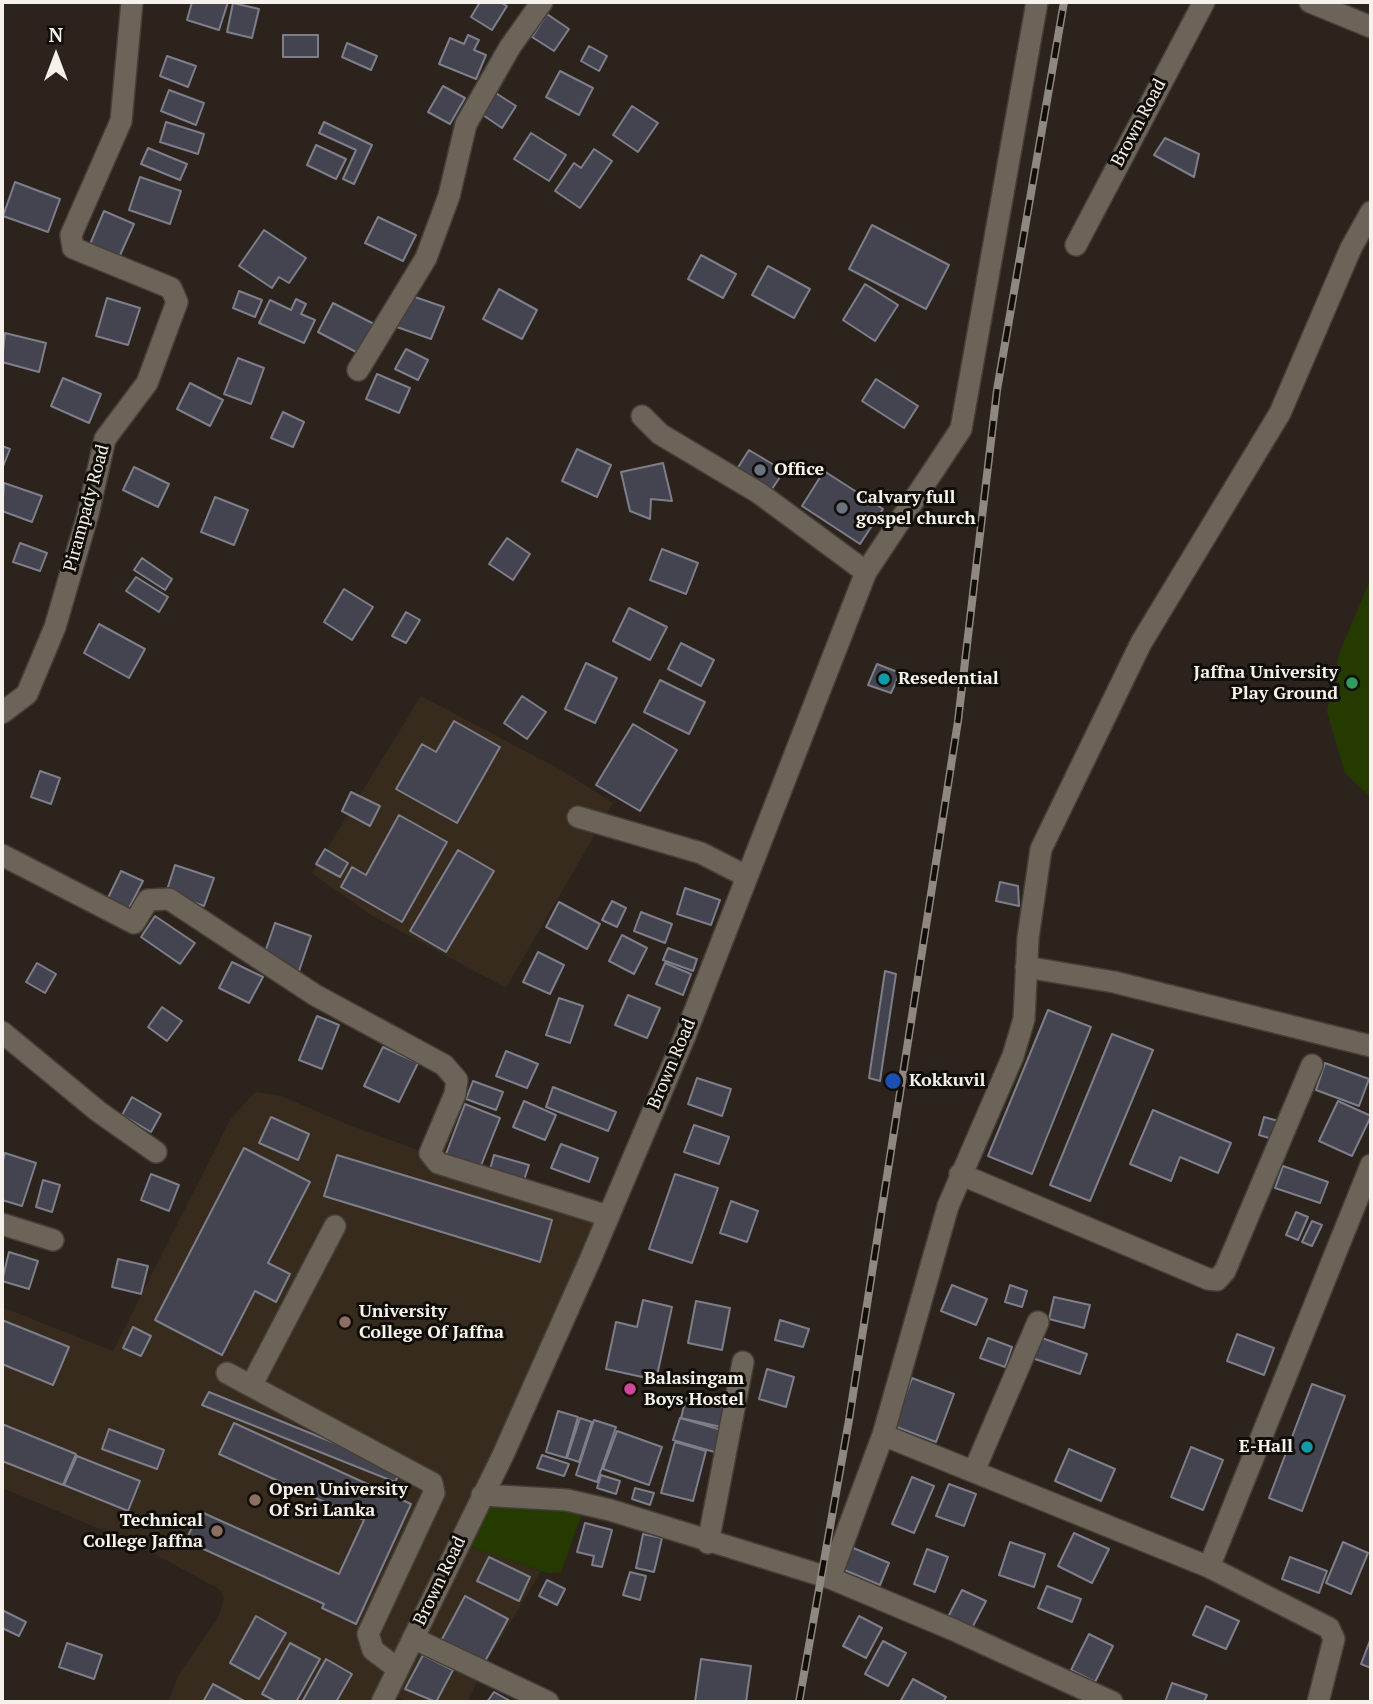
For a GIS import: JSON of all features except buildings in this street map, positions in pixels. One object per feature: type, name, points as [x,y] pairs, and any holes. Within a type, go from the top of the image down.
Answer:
[{"type":"street","name":"Pirampady Road","points":[[2,713],[27,694],[31,685],[55,627],[88,514],[105,439],[147,383],[177,302],[171,288],[73,247],[71,235],[121,121],[132,2]]},
{"type":"street","points":[[358,370],[426,258],[449,196],[466,124],[510,47],[542,2]]},
{"type":"street","name":"Brown Road","points":[[382,1702],[503,1455],[608,1216],[685,1036],[866,572],[961,429],[1037,2]]},
{"type":"street","name":"Brown Road","points":[[1076,245],[1203,2]]},
{"type":"street","points":[[1310,2],[1371,27]]},
{"type":"street","points":[[830,1578],[883,1436],[948,1206],[1013,1056],[1024,1019],[1026,967],[1041,849],[1141,643],[1280,413],[1351,248],[1371,212]]},
{"type":"street","points":[[642,416],[660,433],[759,493],[866,572]]},
{"type":"street","points":[[578,817],[701,853],[746,876]]},
{"type":"street","points":[[2,855],[134,923],[148,900],[169,899],[315,995],[444,1065],[457,1080],[455,1094],[430,1153],[438,1163],[608,1216]]},
{"type":"street","points":[[1026,967],[1114,982],[1371,1046]]},
{"type":"street","points":[[2,1032],[99,1112],[156,1152]]},
{"type":"street","points":[[960,1174],[1208,1279],[1217,1280],[1225,1272],[1312,1065]]},
{"type":"street","points":[[1209,1567],[1371,1165]]},
{"type":"street","points":[[2,1224],[53,1240]]},
{"type":"street","points":[[251,1386],[335,1226]]},
{"type":"street","points":[[974,1471],[1038,1322]]},
{"type":"street","points":[[708,1543],[743,1362]]},
{"type":"street","points":[[227,1373],[432,1483],[435,1493],[368,1634],[373,1650],[398,1669]]},
{"type":"street","points":[[883,1436],[1209,1567],[1329,1628],[1334,1639],[1318,1702]]},
{"type":"street","points":[[482,1495],[567,1500],[652,1522],[708,1543],[830,1578],[954,1630],[1112,1702]]},
{"type":"street","points":[[413,1638],[548,1702]]},
{"type":"shaded area","points":[[421,696],[561,770],[613,803],[506,988],[371,915],[312,873]]},
{"type":"shaded area","points":[[255,1092],[281,1096],[349,1125],[612,1221],[459,1543],[541,1571],[482,1670],[468,1702],[407,1702],[388,1691],[382,1702],[168,1702],[179,1674],[218,1618],[224,1598],[219,1589],[138,1545],[2,1488],[2,1307],[113,1351],[230,1120]]},
{"type":"green space","name":"Jaffna University Play Ground","points":[[1371,578],[1371,798],[1345,773],[1327,712],[1339,654]]},
{"type":"green space","points":[[482,1495],[585,1505],[561,1572],[548,1573],[459,1543]]},
{"type":"railway","points":[[799,1702],[849,1420],[958,721],[997,390],[1064,2]]},
{"type":"place","name":"Office","points":[[760,470]]},
{"type":"place","name":"Calvary full gospel church","points":[[842,508]]},
{"type":"place","name":"Resedential","points":[[884,679]]},
{"type":"place","name":"Jaffna University Play Ground","points":[[1352,683]]},
{"type":"place","name":"Kokkuvil","points":[[893,1081]]},
{"type":"place","name":"University College Of Jaffna","points":[[345,1322]]},
{"type":"place","name":"Balasingam Boys Hostel","points":[[630,1389]]},
{"type":"place","name":"E-Hall","points":[[1307,1447]]},
{"type":"place","name":"Open University Of Sri Lanka","points":[[255,1500]]},
{"type":"place","name":"Technical College Jaffna","points":[[217,1531]]}]
